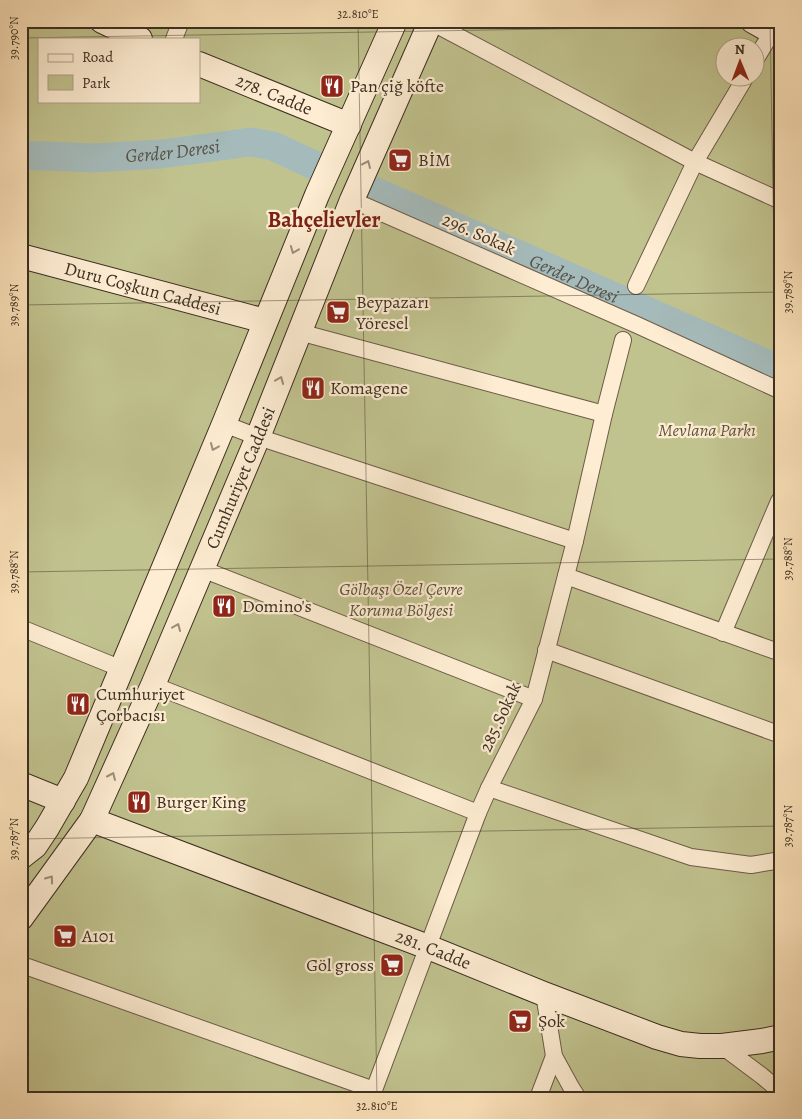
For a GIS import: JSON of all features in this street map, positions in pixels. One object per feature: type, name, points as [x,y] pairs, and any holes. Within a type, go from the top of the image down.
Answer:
[{"type":"main road","points":[[102,21],[138,38]]},
{"type":"main road","name":"Cumhuriyet Caddesi","points":[[21,857],[35,846],[76,778],[224,424],[317,195],[395,21]]},
{"type":"main road","name":"Cumhuriyet Caddesi","points":[[21,918],[92,820],[202,569],[258,437],[352,200],[431,21]]},
{"type":"main road","name":"278. Cadde","points":[[200,64],[349,125]]},
{"type":"main road","name":"Duru Coşkun Caddesi","points":[[21,256],[265,321]]},
{"type":"main road","points":[[21,784],[63,800]]},
{"type":"main road","name":"281. Cadde","points":[[92,820],[428,947],[544,994],[682,1044],[722,1046],[781,1037]]},
{"type":"street","points":[[174,38],[181,21]]},
{"type":"street","points":[[431,21],[696,162],[781,201]]},
{"type":"street","points":[[764,43],[772,28]]},
{"type":"street","points":[[636,286],[696,162],[740,88]]},
{"type":"street","name":"296. Sokak","points":[[352,200],[637,325],[781,391]]},
{"type":"street","points":[[299,332],[604,414]]},
{"type":"street","name":"285.Sokak","points":[[372,1094],[478,812],[534,699],[575,542],[623,340]]},
{"type":"street","points":[[224,424],[575,542]]},
{"type":"street","points":[[723,633],[781,500]]},
{"type":"street","points":[[202,569],[534,699]]},
{"type":"street","points":[[566,576],[781,653]]},
{"type":"street","points":[[21,628],[122,669]]},
{"type":"street","points":[[546,650],[781,735]]},
{"type":"street","points":[[152,685],[478,812]]},
{"type":"street","points":[[489,788],[691,857],[751,865],[781,860]]},
{"type":"street","points":[[21,967],[28,967],[372,1094]]},
{"type":"street","points":[[544,994],[554,1056],[578,1098]]},
{"type":"street","points":[[722,1046],[781,1092]]},
{"type":"street","points":[[538,1098],[554,1056]]},
{"type":"green space","name":"Gölbaşı Özel Çevre Koruma Bölgesi","points":[[21,21],[781,21],[781,1098],[21,1098]]},
{"type":"waterway","name":"Gerder Deresi","points":[[21,155],[94,158],[161,154],[251,142],[273,146],[320,168]]},
{"type":"waterway","name":"Gerder Deresi","points":[[367,188],[781,370]]},
{"type":"place","name":"Pan çiğ köfte","points":[[332,86]]},
{"type":"place","name":"BİM","points":[[400,160]]},
{"type":"place","name":"Beypazarı Yöresel","points":[[338,312]]},
{"type":"place","name":"Komagene","points":[[313,388]]},
{"type":"place","name":"Domino's","points":[[224,606]]},
{"type":"place","name":"Cumhuriyet Çorbacısı","points":[[78,704]]},
{"type":"place","name":"Burger King","points":[[139,802]]},
{"type":"place","name":"A101","points":[[65,936]]},
{"type":"place","name":"Göl gross","points":[[392,965]]},
{"type":"place","name":"Şok","points":[[520,1021]]},
{"type":"district","name":"Bahçelievler","points":[[324,220]]},
{"type":"park label","name":"Mevlana Parkı","points":[[707,430]]}]
